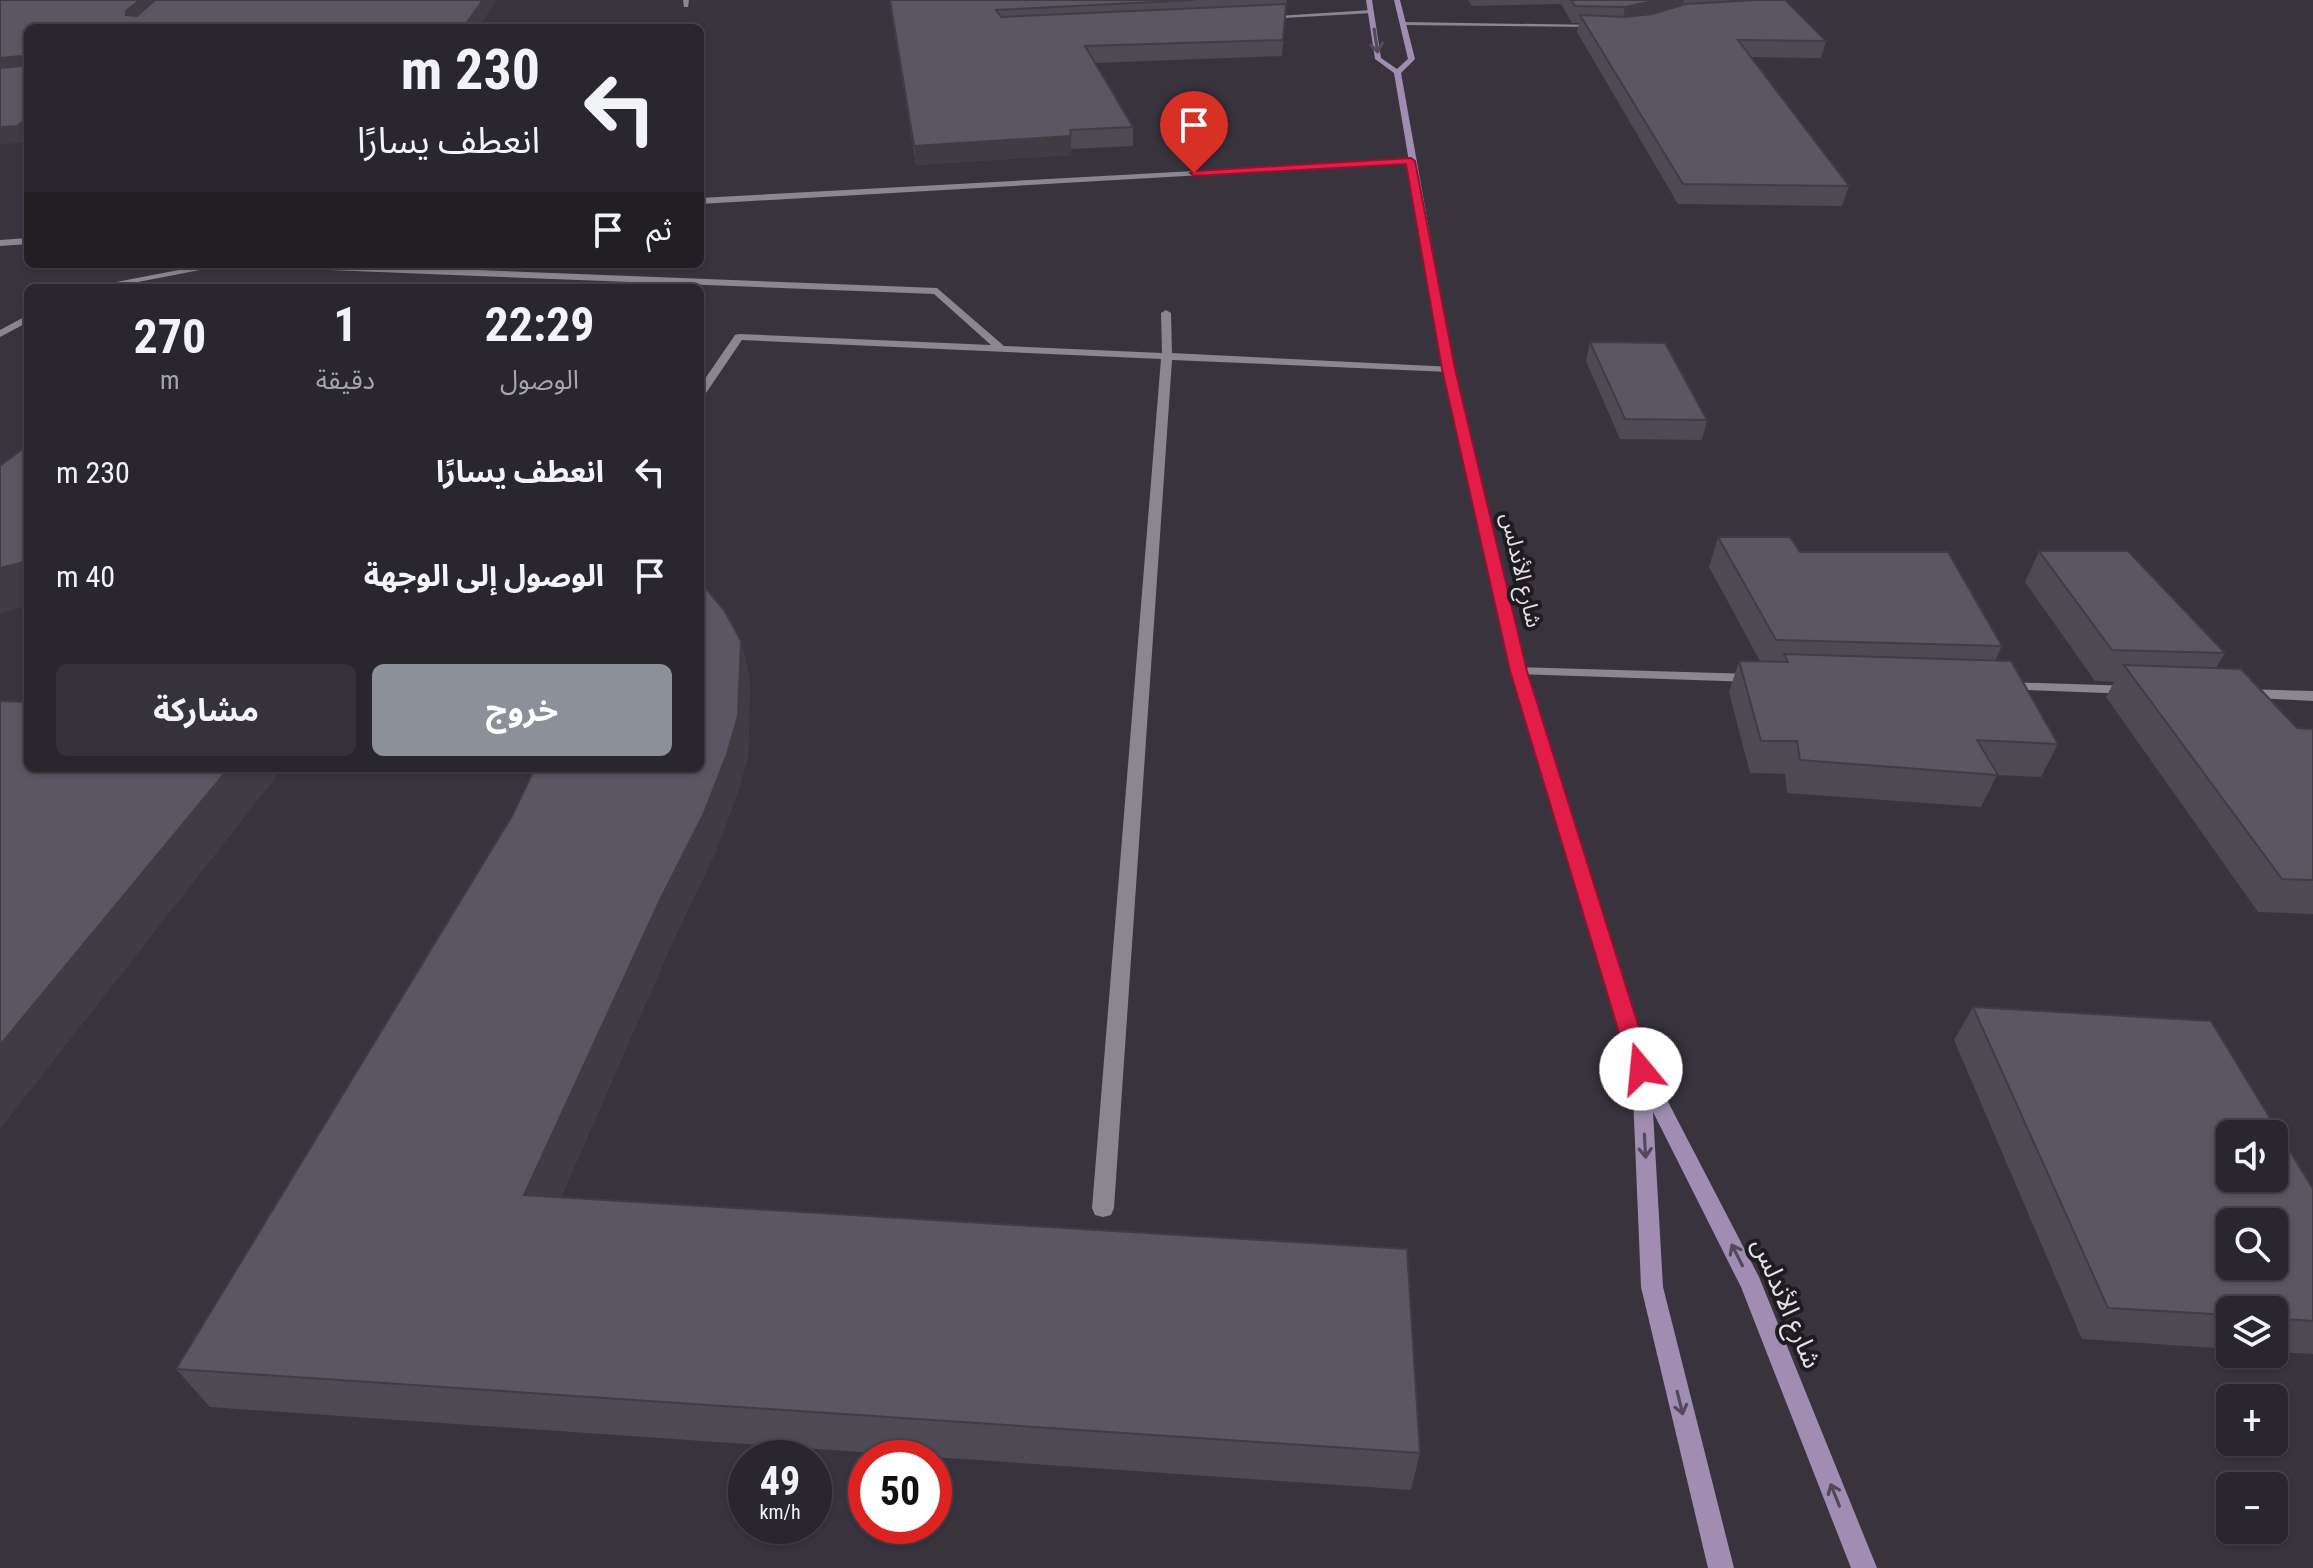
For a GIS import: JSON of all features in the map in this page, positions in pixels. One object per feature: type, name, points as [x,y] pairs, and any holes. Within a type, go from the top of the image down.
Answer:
[{"type":"main road","name":"شارع الأندلس","points":[[1369,0],[1378,59],[1397,72],[1449,369],[1519,671],[1641,1069],[1751,1284],[1864,1568]]},
{"type":"main road","name":"شارع الأندلس","points":[[1397,0],[1412,59],[1397,72]]},
{"type":"main road","name":"شارع الأندلس","points":[[1641,1069],[1652,1287],[1721,1568]]},
{"type":"street","points":[[1248,17],[1371,12]]},
{"type":"street","points":[[1403,24],[1606,27]]},
{"type":"street","points":[[704,201],[1411,161]]},
{"type":"street","points":[[0,243],[24,241]]},
{"type":"street","points":[[113,284],[203,268]]},
{"type":"street","points":[[353,268],[937,291],[1000,348]]},
{"type":"street","points":[[1103,1208],[1167,355],[1166,313]]},
{"type":"street","points":[[0,334],[24,320]]},
{"type":"street","points":[[704,388],[739,337],[1449,369]]},
{"type":"street","points":[[1519,671],[1773,679]]},
{"type":"street","points":[[1995,686],[2154,691]]},
{"type":"street","points":[[2234,693],[2313,696]]},
{"type":"building","points":[[0,0],[140,0],[126,11],[126,15],[137,16],[155,0],[483,0],[466,24],[24,24],[24,63],[20,56],[0,58]]},
{"type":"building","points":[[890,0],[1194,0],[996,10],[1001,17],[1286,4],[1283,40],[1085,46],[1133,127],[1070,130],[1071,136],[914,146]]},
{"type":"building","points":[[1571,0],[1658,0],[1625,7],[1575,6]]},
{"type":"building","points":[[1785,0],[1826,41],[1738,40],[1849,186],[1683,184],[1580,15],[1625,17],[1652,14],[1686,4]]},
{"type":"building","points":[[24,63],[24,120],[17,126],[0,127],[0,68]]},
{"type":"building","points":[[1590,342],[1665,343],[1707,420],[1625,419]]},
{"type":"building","points":[[24,448],[24,562],[0,568],[0,466]]},
{"type":"building","points":[[1718,537],[1790,537],[1800,552],[1948,552],[2002,646],[1776,640]]},
{"type":"building","points":[[2039,551],[2128,551],[2225,653],[2112,650]]},
{"type":"building","points":[[704,587],[724,610],[741,641],[738,716],[727,754],[704,813],[659,902],[524,1195],[1407,1249],[1420,1453],[176,1369],[512,816],[533,772],[704,772]]},
{"type":"building","points":[[1784,654],[2011,661],[2058,744],[1977,740],[1998,775],[1800,760],[1797,741],[1761,741],[1739,661],[1788,662]]},
{"type":"building","points":[[2124,665],[2241,669],[2297,728],[2313,729],[2313,880],[2282,879]]},
{"type":"building","points":[[0,701],[24,702],[24,772],[226,772],[0,1045]]},
{"type":"building","points":[[1973,1007],[2211,1021],[2271,1120],[2216,1120],[2216,1192],[2288,1192],[2288,1148],[2313,1189],[2313,1321],[2288,1319],[2288,1296],[2216,1296],[2216,1314],[2108,1308]]},
{"type":"route","points":[[1194,173],[1411,161],[1449,369],[1519,671],[1641,1069]]}]
